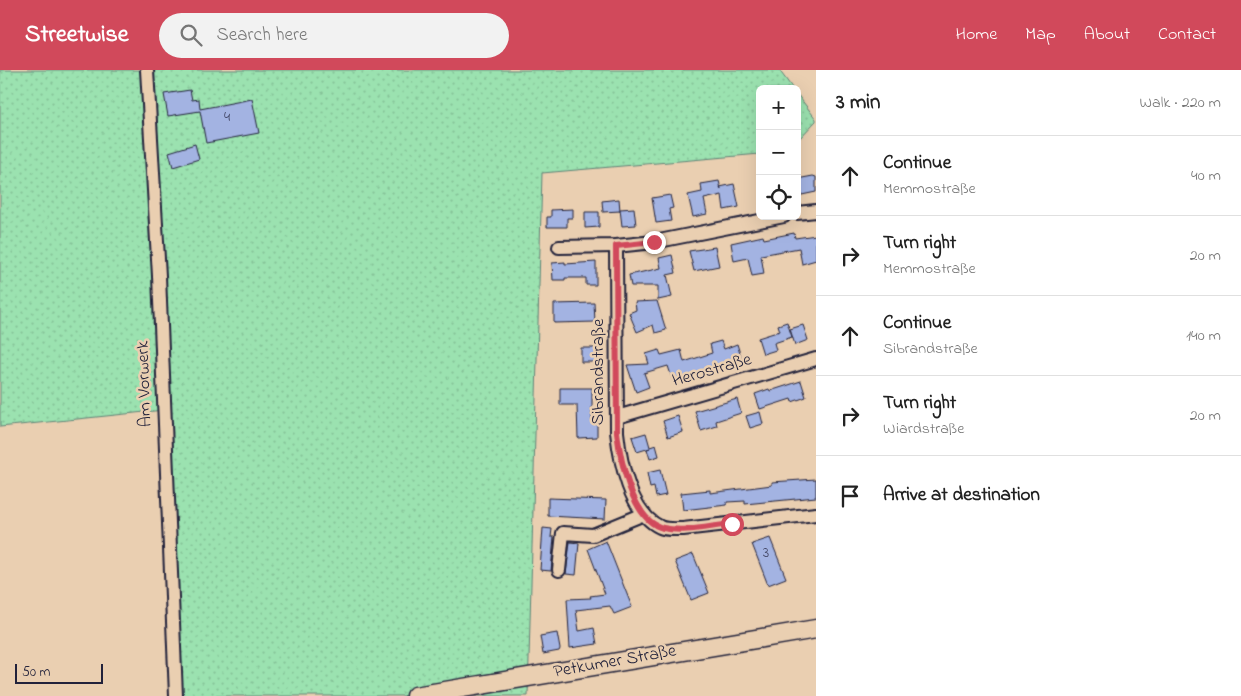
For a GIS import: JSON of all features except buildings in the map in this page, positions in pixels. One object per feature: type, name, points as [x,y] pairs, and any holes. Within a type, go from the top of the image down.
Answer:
[{"type":"main road","name":"Petkumer Straße","points":[[415,696],[816,628]]},
{"type":"street","name":"Am Vorwerk","points":[[147,70],[159,276],[176,696]]},
{"type":"street","points":[[801,213],[816,211]]},
{"type":"street","points":[[559,247],[616,246],[654,242],[764,220]]},
{"type":"street","name":"Sibrandstraße","points":[[616,246],[619,454],[625,477],[644,514]]},
{"type":"street","name":"Herostraße","points":[[617,417],[816,358]]},
{"type":"street","points":[[559,570],[563,533],[594,535],[644,514],[650,521],[662,528],[683,529],[816,514]]},
{"type":"green space","points":[[0,70],[779,70],[790,85],[756,85],[756,154],[542,173],[528,696],[176,696],[164,410],[0,427]]},
{"type":"green space","points":[[801,99],[816,119],[801,137]]},
{"type":"route","points":[[654,242],[616,246],[617,432],[619,454],[625,477],[641,511],[650,521],[662,528],[683,529],[732,524]]}]
